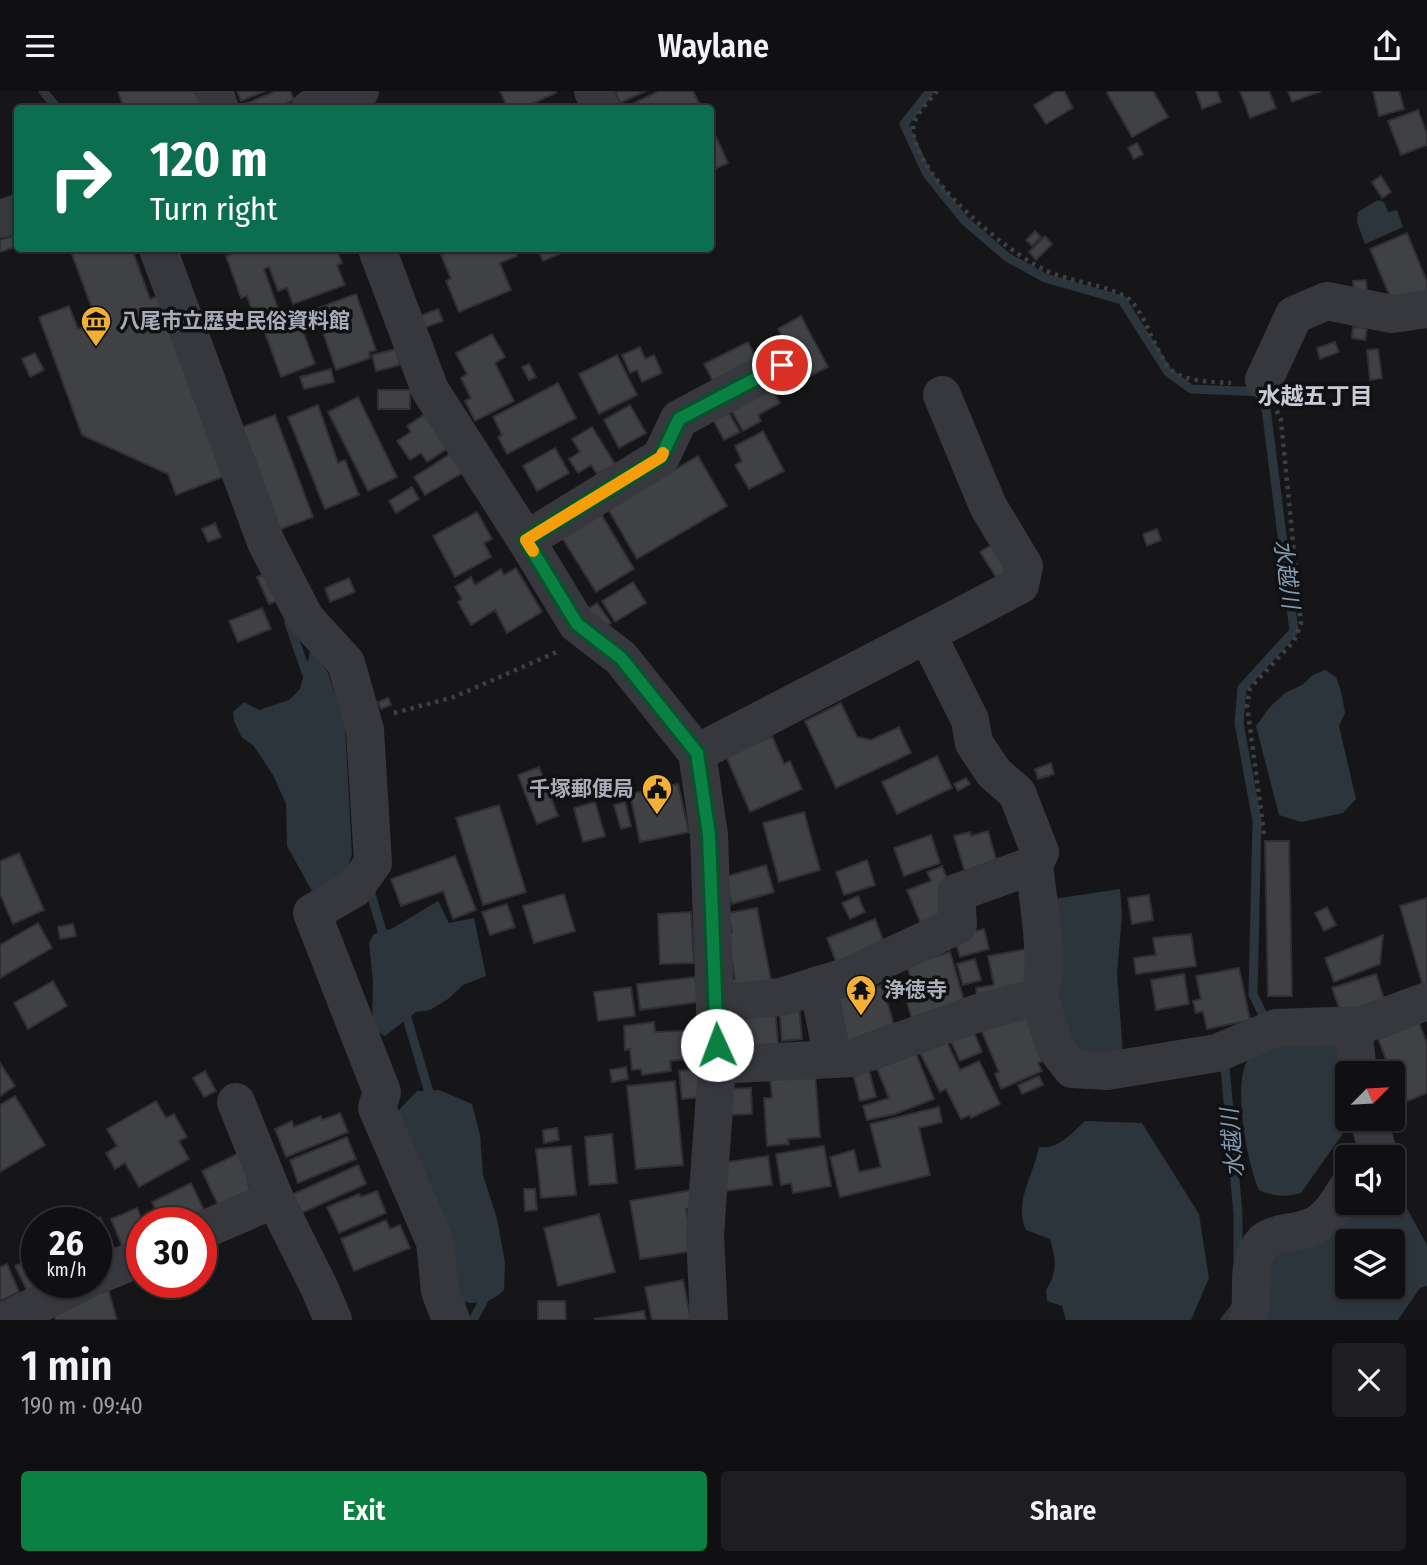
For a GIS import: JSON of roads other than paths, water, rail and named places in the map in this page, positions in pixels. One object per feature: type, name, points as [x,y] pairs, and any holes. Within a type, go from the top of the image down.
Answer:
[{"type":"street","points":[[321,105],[360,91]]},
{"type":"street","points":[[159,252],[266,542],[305,618],[345,663],[364,723],[373,863],[355,888],[312,913],[382,1092],[377,1108],[435,1243],[440,1291],[451,1320]]},
{"type":"street","points":[[378,252],[430,390],[577,624],[621,658],[697,753],[709,835],[717,1065],[705,1235],[709,1320]]},
{"type":"street","points":[[1264,380],[1294,315],[1327,301],[1392,314],[1427,309]]},
{"type":"street","points":[[526,540],[661,457],[679,419],[782,365]]},
{"type":"street","points":[[697,753],[1020,585],[1024,566],[988,506],[942,395]]},
{"type":"street","points":[[927,634],[970,720],[974,743],[994,773],[1017,793],[1040,852],[1034,865],[1043,965],[1043,984],[1039,997],[1055,1047],[1072,1069],[1107,1071],[1217,1053],[1276,1028],[1362,1025],[1427,1001]]},
{"type":"street","points":[[715,1004],[781,997],[849,976],[958,925],[956,893],[1034,865]]},
{"type":"street","points":[[818,985],[833,1059]]},
{"type":"street","points":[[717,1065],[852,1058],[984,1011],[1039,997]]},
{"type":"street","points":[[1353,1025],[1357,1061]]},
{"type":"street","points":[[236,1102],[275,1199],[319,1287],[332,1320]]},
{"type":"street","points":[[217,1224],[275,1199]]},
{"type":"street","points":[[1247,1320],[1250,1313],[1253,1260],[1262,1242],[1280,1233],[1311,1227],[1324,1220],[1335,1207]]},
{"type":"street","points":[[7,1320],[51,1298]]},
{"type":"waterway","points":[[43,91],[55,105]]},
{"type":"waterway","name":"水越川","points":[[930,91],[904,124],[927,174],[964,220],[1007,257],[1045,278],[1122,300],[1168,372],[1191,389],[1264,392],[1294,631],[1242,688],[1239,723],[1257,821],[1253,994],[1265,1019],[1263,1022]]},
{"type":"waterway","points":[[289,623],[307,675]]},
{"type":"waterway","points":[[369,887],[385,941]]},
{"type":"waterway","points":[[404,1008],[431,1099]]},
{"type":"waterway","name":"水越川","points":[[1229,1062],[1225,1067],[1238,1214],[1238,1260]]},
{"type":"waterway","points":[[473,1320],[487,1294]]},
{"type":"waterway","name":"水越川","points":[[1225,1320],[1237,1305]]},
{"type":"place","name":"八尾市立歴史民俗資料館","points":[[96,348]]},
{"type":"place","name":"千塚郵便局","points":[[657,816]]},
{"type":"place","name":"浄徳寺","points":[[861,1017]]},
{"type":"district","name":"水越五丁目","points":[[1315,396]]}]
